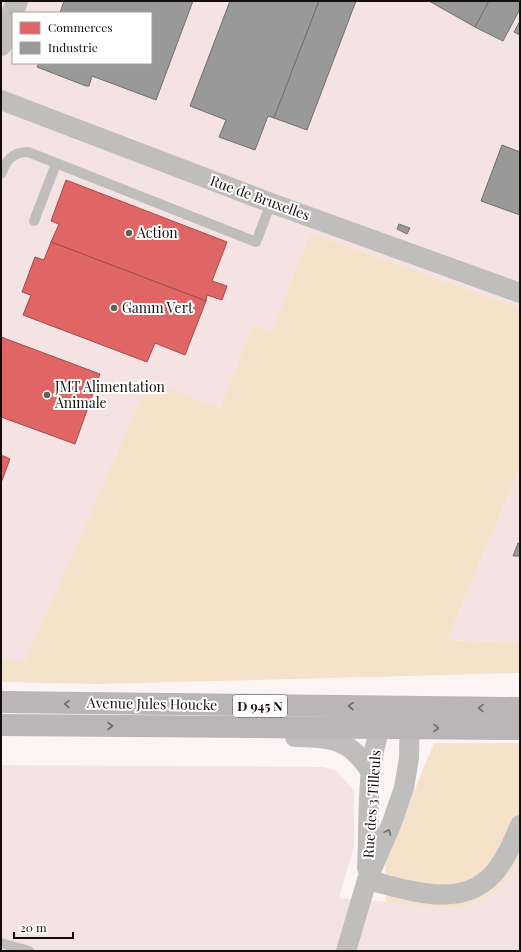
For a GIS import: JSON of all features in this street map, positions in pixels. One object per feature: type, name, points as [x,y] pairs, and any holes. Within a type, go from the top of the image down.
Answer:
[{"type":"main road","name":"Avenue Jules Houcke","points":[[1,702],[403,714],[520,708]]},
{"type":"main road","name":"Avenue Jules Houcke","points":[[1,725],[380,727],[403,714],[520,729]]},
{"type":"street","points":[[13,12],[17,1]]},
{"type":"street","points":[[1,45],[12,15]]},
{"type":"street","name":"Rue de Bruxelles","points":[[1,100],[271,203],[520,293]]},
{"type":"street","name":"Rue des 3 Tilleuls","points":[[346,951],[367,880],[391,825],[404,788],[409,758],[403,714]]},
{"type":"street","points":[[218,726],[264,735],[316,738],[338,742],[356,751],[371,772]]},
{"type":"street","name":"Rue des 3 Tilleuls","points":[[367,880],[371,772],[380,727]]},
{"type":"street","points":[[367,880],[435,895],[458,894],[478,886],[494,874],[507,854],[520,825]]},
{"type":"lane","points":[[1,174],[9,158],[21,152],[28,152],[256,242],[271,203]]},
{"type":"lane","points":[[34,221],[56,164]]},
{"type":"lane","points":[[1,943],[29,951]]},
{"type":"shaded area","points":[[1,1],[520,1],[520,308],[310,233],[272,333],[253,325],[220,408],[149,380],[25,663],[1,660]]},
{"type":"shaded area","points":[[310,233],[520,308],[520,467],[447,640],[520,643],[520,673],[98,684],[1,682],[1,660],[25,662],[149,380],[220,408],[253,325],[272,332]]},
{"type":"shaded area","points":[[520,467],[520,643],[447,640]]},
{"type":"shaded area","points":[[434,743],[520,743],[520,858],[496,892],[462,908],[386,903],[385,862]]},
{"type":"shaded area","points":[[1,765],[323,767],[337,771],[354,791],[354,846],[339,898],[462,908],[496,892],[520,858],[520,951],[1,951]]},
{"type":"building: Commerces","name":"Action","points":[[66,180],[227,242],[212,281],[227,286],[222,300],[207,295],[206,301],[51,242],[59,224],[51,221]]},
{"type":"building: Commerces","name":"Gamm Vert","points":[[51,242],[206,301],[185,355],[155,343],[147,362],[23,315],[31,295],[22,292],[35,257],[44,260]]},
{"type":"building: Commerces","name":"JMT Alimentation Animale","points":[[1,337],[100,374],[75,444],[1,417]]},
{"type":"building: Commerces","points":[[1,455],[10,459],[1,483]]},
{"type":"building: Industrie","points":[[64,1],[193,1],[156,100],[92,76],[89,86],[86,86],[37,67],[38,64],[152,64],[152,12],[60,12]]},
{"type":"building: Industrie","points":[[230,1],[319,1],[274,118],[268,116],[255,150],[219,137],[226,120],[190,106]]},
{"type":"building: Industrie","points":[[319,1],[356,1],[307,130],[274,118]]},
{"type":"building: Industrie","points":[[429,1],[489,1],[475,27]]},
{"type":"building: Industrie","points":[[489,1],[520,1],[520,9],[503,41],[475,27]]},
{"type":"building: Industrie","points":[[520,21],[520,35],[514,32]]},
{"type":"building: Industrie","points":[[502,145],[520,152],[520,215],[481,201]]},
{"type":"building: Industrie","points":[[399,224],[410,228],[407,234],[397,229]]},
{"type":"building: Industrie","points":[[518,543],[520,544],[520,556],[513,556]]},
{"type":"place","name":"Action","points":[[129,233]]},
{"type":"place","name":"Gamm Vert","points":[[114,308]]},
{"type":"place","name":"JMT Alimentation Animale","points":[[47,395]]}]
